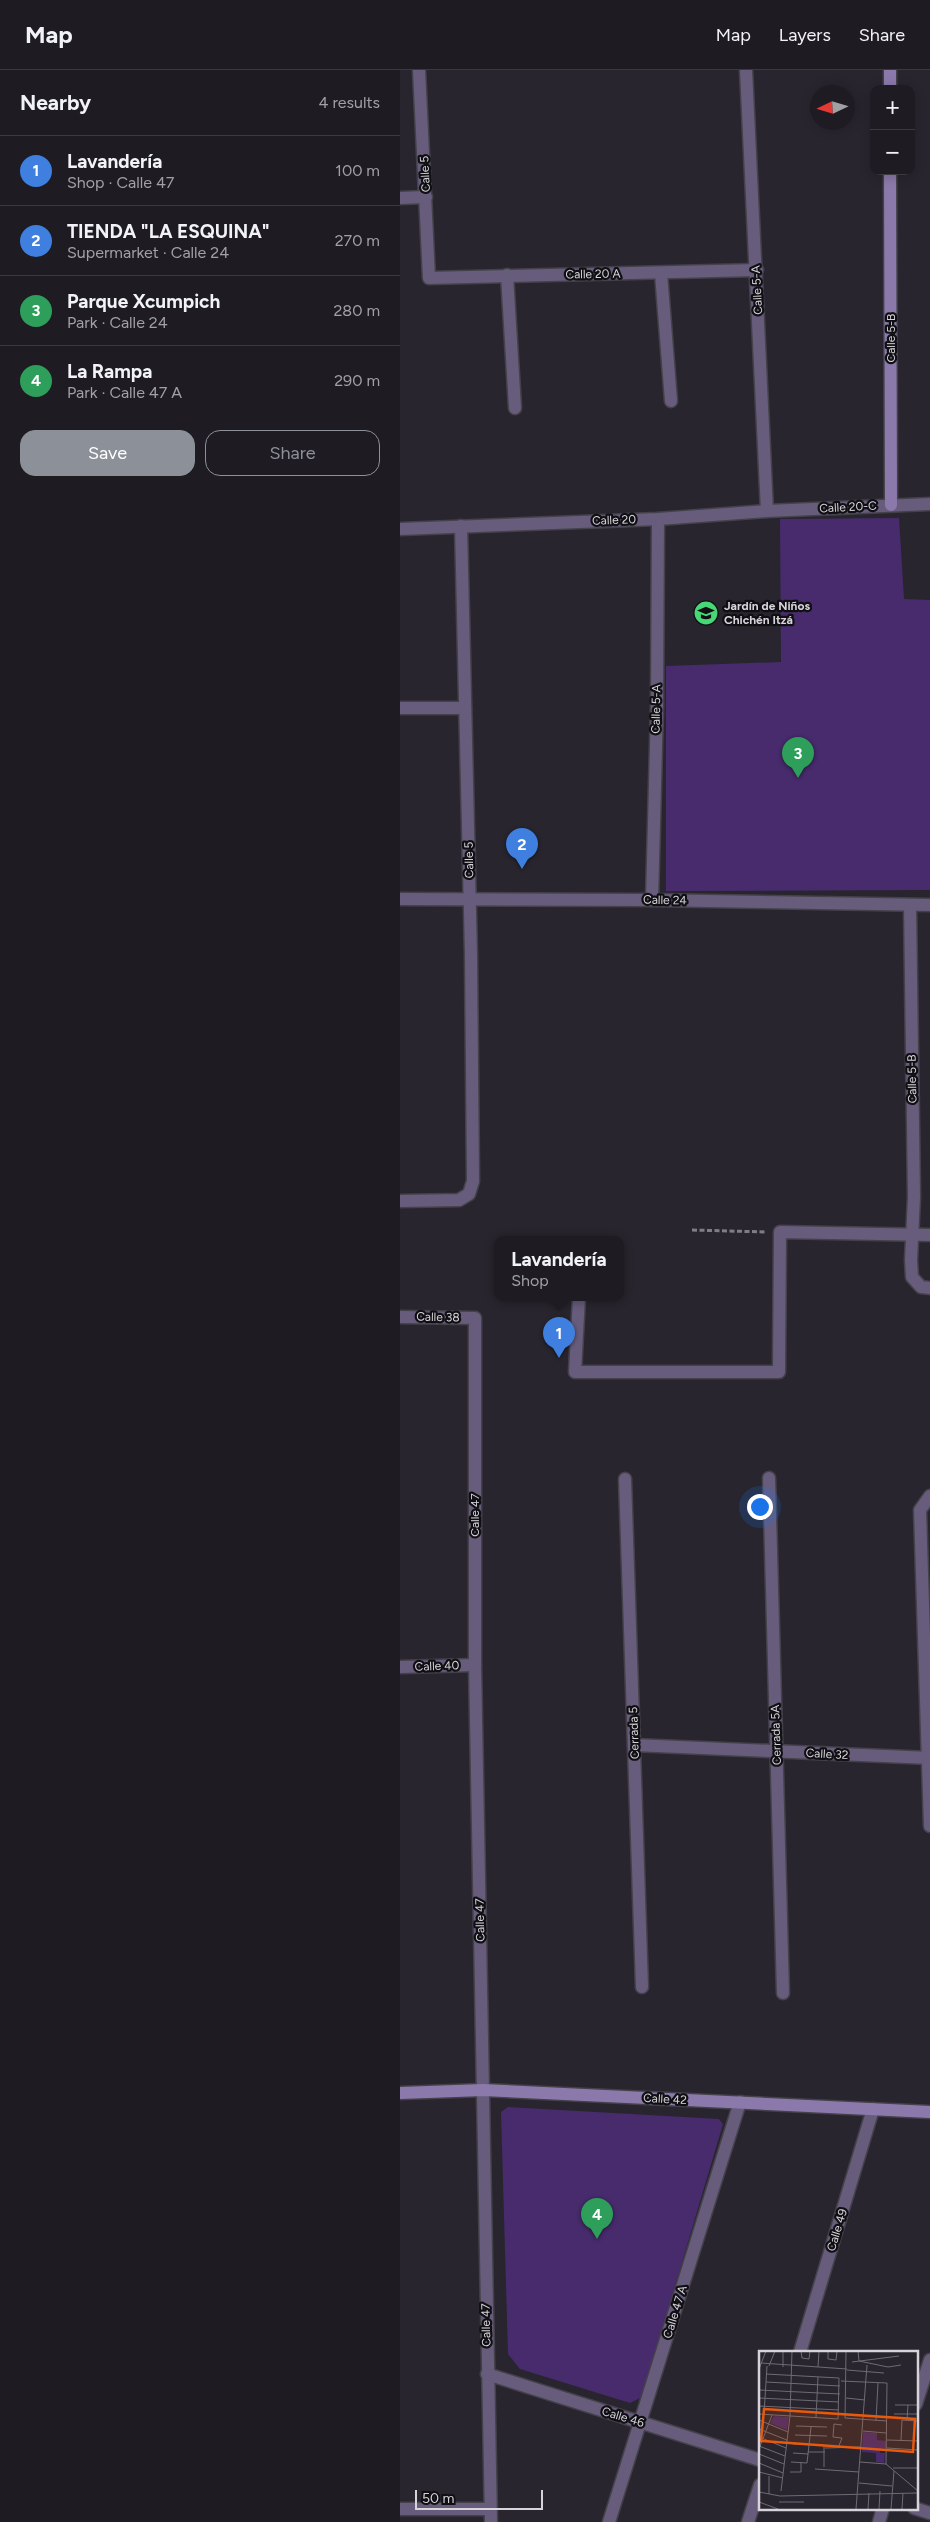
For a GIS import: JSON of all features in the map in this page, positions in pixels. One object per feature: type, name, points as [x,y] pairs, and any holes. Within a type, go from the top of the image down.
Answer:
[{"type":"street","name":"Calle 5","points":[[419,70],[426,197],[428,278]]},
{"type":"street","name":"Calle 5-A","points":[[746,70],[767,511]]},
{"type":"street","points":[[890,70],[890,85]]},
{"type":"street","name":"Calle 5-B","points":[[890,175],[891,505]]},
{"type":"street","points":[[400,198],[426,197]]},
{"type":"street","name":"Calle 20 A","points":[[428,278],[757,270]]},
{"type":"street","points":[[661,273],[671,401]]},
{"type":"street","points":[[507,275],[515,408]]},
{"type":"street","name":"Calle 20-C","points":[[767,511],[930,504]]},
{"type":"street","name":"Calle 20","points":[[400,529],[658,519],[767,511]]},
{"type":"street","name":"Calle 5-A","points":[[652,900],[657,707],[658,519]]},
{"type":"street","name":"Calle 5","points":[[400,1201],[459,1200],[469,1194],[473,1181],[470,899],[461,526]]},
{"type":"street","points":[[400,708],[465,708]]},
{"type":"street","name":"Calle 24","points":[[400,899],[652,900],[930,905]]},
{"type":"street","name":"Calle 5-B","points":[[910,906],[912,1277],[921,1287],[930,1288]]},
{"type":"street","points":[[579,1301],[575,1372],[780,1372],[780,1232],[930,1235]]},
{"type":"street","name":"Calle 38","points":[[400,1317],[475,1318]]},
{"type":"street","name":"Calle 47","points":[[475,1318],[475,1665],[490,2516]]},
{"type":"street","name":"Cerrada 5A","points":[[769,1478],[783,1993]]},
{"type":"street","name":"Cerrada 5","points":[[625,1479],[642,1987]]},
{"type":"street","points":[[930,1496],[920,1510],[930,1826]]},
{"type":"street","name":"Calle 40","points":[[400,1667],[475,1665]]},
{"type":"street","name":"Calle 32","points":[[634,1745],[929,1758]]},
{"type":"street","name":"Calle 42","points":[[400,2093],[483,2090],[930,2112]]},
{"type":"street","name":"Calle 47 A","points":[[609,2522],[740,2102]]},
{"type":"street","name":"Calle 49","points":[[800,2351],[873,2108]]},
{"type":"street","points":[[918,2398],[930,2360]]},
{"type":"street","name":"Calle 46","points":[[487,2374],[759,2460]]},
{"type":"street","points":[[748,2522],[759,2488]]},
{"type":"street","points":[[400,2509],[490,2516]]},
{"type":"street","points":[[918,2509],[930,2513]]},
{"type":"path","points":[[692,1230],[780,1232]]},
{"type":"shaded area","points":[[899,518],[904,599],[930,600],[930,890],[666,891],[666,666],[781,662],[780,519]]},
{"type":"shaded area","points":[[508,2107],[719,2119],[723,2124],[642,2397],[630,2403],[520,2369],[508,2354],[501,2112]]},
{"type":"place","name":"Jardín de Niños Chichén Itzá","points":[[706,613]]},
{"type":"place","name":"Parque Xcumpich","points":[[798,778]]},
{"type":"place","name":"TIENDA \"LA ESQUINA\"","points":[[522,869]]},
{"type":"place","name":"Lavandería","points":[[559,1358]]},
{"type":"place","name":"La Rampa","points":[[597,2239]]}]
